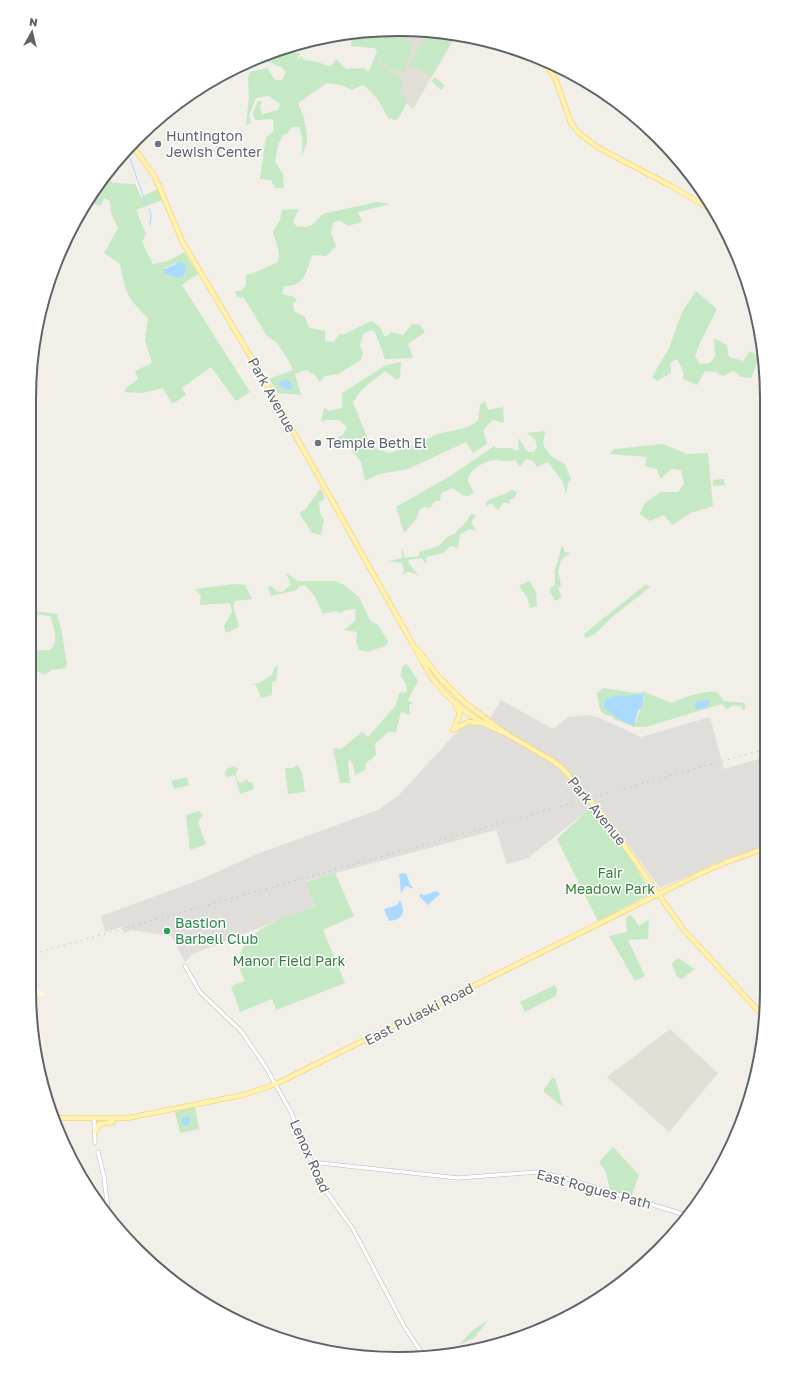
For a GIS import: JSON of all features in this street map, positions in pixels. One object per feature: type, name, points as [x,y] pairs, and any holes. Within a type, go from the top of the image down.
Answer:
[{"type":"main road","points":[[549,69],[555,78],[571,123],[587,140],[597,147],[704,205]]},
{"type":"main road","name":"Park Avenue","points":[[135,149],[155,177],[182,241],[261,374],[309,462],[341,514],[430,675],[449,698],[468,713],[484,724],[505,733]]},
{"type":"main road","name":"Park Avenue","points":[[414,645],[440,678],[464,702],[505,733],[553,761],[563,769],[605,818],[694,942],[759,1011]]},
{"type":"main road","points":[[430,675],[433,671],[440,678]]},
{"type":"main road","points":[[449,698],[460,712],[453,730],[468,722],[484,724]]},
{"type":"main road","points":[[464,702],[468,707],[468,713],[470,712],[501,730]]},
{"type":"main road","name":"East Pulaski Road","points":[[60,1118],[117,1119],[243,1095],[276,1084],[711,868],[760,850]]},
{"type":"main road","points":[[96,1131],[99,1124],[115,1121],[117,1119]]},
{"type":"street","name":"Lenox Road","points":[[185,966],[200,992],[244,1034],[276,1084],[294,1120],[325,1192],[357,1236],[404,1326],[420,1351]]},
{"type":"street","points":[[94,1119],[96,1131],[95,1143]]},
{"type":"street","points":[[98,1152],[104,1177],[107,1205]]},
{"type":"street","name":"East Rogues Path","points":[[311,1162],[458,1178],[536,1172],[562,1177],[682,1214]]},
{"type":"shaded area","points":[[374,37],[422,37],[453,40],[413,109],[372,70],[380,48],[364,47],[365,38]]},
{"type":"shaded area","points":[[501,700],[553,729],[568,717],[588,715],[600,718],[641,737],[710,717],[724,769],[760,759],[760,848],[726,859],[660,888],[597,803],[528,858],[507,864],[496,830],[306,881],[315,906],[193,954],[185,962],[171,936],[132,930],[124,933],[122,927],[105,932],[101,916],[199,880],[257,854],[378,810],[399,795],[471,717],[486,725]]},
{"type":"shaded area","points":[[36,987],[46,995],[36,997]]},
{"type":"shaded area","points":[[38,1024],[45,1051],[42,1052],[39,1037]]},
{"type":"shaded area","points":[[670,1029],[718,1073],[669,1132],[607,1077]]},
{"type":"green space","points":[[390,36],[413,42],[404,72],[386,66],[380,62],[380,57],[378,63],[403,79],[400,93],[407,102],[400,116],[396,120],[388,118],[374,95],[362,85],[352,90],[341,85],[327,83],[298,103],[302,111],[307,134],[302,155],[302,136],[299,127],[292,127],[287,134],[283,135],[278,145],[275,162],[283,174],[284,188],[275,188],[271,180],[260,179],[266,137],[274,131],[273,119],[255,120],[253,113],[258,101],[262,101],[260,107],[262,114],[278,110],[280,104],[269,96],[256,98],[249,115],[251,123],[246,125],[249,97],[248,77],[250,72],[267,68],[275,80],[282,80],[286,72],[281,67],[269,62],[252,67],[288,53],[300,53],[297,60],[302,56],[305,60],[331,66],[336,59],[346,69],[363,68],[369,71],[377,51],[375,48],[351,46],[352,39],[366,38],[368,41],[368,37],[382,37],[381,44],[376,44],[381,46],[384,37]]},
{"type":"green space","points":[[426,37],[452,40],[431,76],[410,64]]},
{"type":"green space","points":[[435,77],[445,86],[441,90],[431,81]]},
{"type":"green space","points":[[109,181],[114,183],[135,184],[141,197],[158,189],[162,200],[136,210],[146,234],[142,242],[153,264],[168,261],[184,252],[198,274],[182,285],[250,392],[236,401],[211,367],[182,388],[186,395],[172,404],[163,388],[142,393],[125,392],[126,388],[138,379],[135,371],[152,363],[145,340],[148,318],[135,305],[128,294],[120,264],[104,253],[118,228],[111,213],[110,201],[104,198],[101,206],[93,203]],"holes":[[[176,263],[174,278],[164,268]]]},
{"type":"green space","points":[[377,202],[391,204],[358,212],[362,222],[348,226],[339,220],[333,223],[331,233],[336,246],[326,256],[312,255],[306,273],[301,281],[291,286],[284,286],[282,294],[294,297],[297,300],[293,303],[294,311],[305,317],[309,328],[325,331],[325,341],[334,342],[339,334],[345,334],[371,321],[380,327],[385,337],[392,332],[403,335],[412,324],[420,325],[425,332],[408,344],[413,358],[385,359],[375,332],[371,330],[363,334],[360,345],[363,353],[361,360],[338,374],[325,376],[320,382],[315,375],[306,370],[295,374],[301,395],[278,393],[269,379],[293,370],[277,343],[267,336],[244,298],[237,297],[235,291],[240,291],[246,286],[246,275],[278,262],[279,252],[273,232],[280,220],[282,210],[299,209],[293,221],[296,226],[302,227],[311,225],[326,213]]},
{"type":"green space","points":[[696,291],[717,309],[695,356],[700,364],[710,363],[715,357],[714,338],[727,345],[729,357],[743,361],[750,351],[757,355],[758,362],[751,378],[741,377],[734,371],[723,376],[716,372],[705,371],[697,385],[683,379],[683,371],[677,359],[670,363],[671,373],[657,381],[652,377],[669,348],[682,312]]},
{"type":"green space","points":[[401,362],[400,377],[397,380],[385,371],[363,389],[353,403],[368,439],[377,449],[389,453],[412,446],[438,434],[468,427],[478,421],[480,405],[485,401],[488,410],[503,407],[504,423],[493,420],[483,430],[487,444],[473,453],[466,442],[408,469],[379,474],[365,481],[361,462],[348,446],[336,449],[337,438],[343,435],[347,427],[339,420],[326,420],[321,422],[324,408],[329,411],[342,408],[342,393],[386,365]]},
{"type":"green space","points":[[545,431],[543,445],[552,457],[565,464],[571,479],[568,482],[566,495],[563,482],[548,462],[537,467],[533,461],[526,459],[520,467],[515,460],[493,460],[483,463],[471,473],[468,481],[474,492],[468,496],[462,495],[453,488],[441,493],[440,501],[435,501],[430,508],[424,507],[419,510],[417,518],[404,533],[396,507],[452,475],[494,446],[496,448],[511,448],[516,451],[519,449],[518,438],[528,452],[534,452],[537,447],[535,439],[527,433]]},
{"type":"green space","points":[[663,444],[687,454],[708,453],[713,506],[691,513],[672,525],[664,515],[650,521],[640,514],[644,504],[660,492],[678,492],[684,484],[681,470],[672,469],[660,479],[657,469],[645,466],[647,457],[610,454],[614,449]]},
{"type":"green space","points":[[724,479],[725,485],[713,486],[713,480]]},
{"type":"green space","points":[[320,489],[325,499],[319,502],[320,513],[324,520],[321,535],[312,533],[299,513],[306,509]]},
{"type":"green space","points":[[512,490],[517,492],[515,497],[510,500],[510,504],[504,502],[498,510],[491,503],[486,507],[486,502]]},
{"type":"green space","points":[[471,514],[476,515],[471,522],[476,531],[470,529],[460,534],[458,548],[451,546],[443,553],[426,557],[427,564],[421,558],[409,560],[408,562],[419,576],[414,573],[407,572],[402,575],[404,571],[402,563],[389,561],[402,558],[402,548],[405,558],[419,556],[419,552],[439,546],[447,537],[454,534],[466,522]]},
{"type":"green space","points":[[562,545],[565,552],[570,553],[561,560],[558,571],[561,585],[558,589],[562,597],[555,601],[550,588],[555,585],[555,570]]},
{"type":"green space","points":[[286,573],[298,581],[335,581],[344,585],[359,597],[370,620],[378,625],[388,641],[387,645],[368,652],[359,650],[356,642],[357,632],[344,630],[355,621],[356,609],[346,610],[340,613],[336,611],[323,614],[315,597],[305,585],[298,587],[297,590],[271,596],[268,588],[269,585],[277,591],[282,592],[291,585]]},
{"type":"green space","points":[[529,581],[536,592],[537,606],[530,608],[527,597],[519,586]]},
{"type":"green space","points":[[235,584],[245,585],[252,599],[235,601],[233,605],[239,627],[226,633],[224,626],[232,612],[230,603],[200,605],[201,595],[194,589]]},
{"type":"green space","points":[[646,584],[650,587],[611,618],[595,634],[586,638],[584,634]]},
{"type":"green space","points":[[36,611],[57,614],[62,633],[67,665],[65,668],[51,670],[44,675],[37,671],[36,668],[36,651],[50,650],[53,647],[55,639],[50,616],[36,614]]},
{"type":"green space","points":[[407,664],[418,681],[408,701],[413,703],[409,705],[410,715],[401,712],[396,732],[388,732],[375,744],[376,755],[366,763],[365,770],[355,775],[350,759],[348,762],[350,783],[340,783],[333,748],[341,749],[362,732],[368,737],[396,705],[399,693],[407,692],[406,684],[401,677],[402,667]]},
{"type":"green space","points":[[278,666],[276,681],[272,682],[272,695],[261,698],[256,685],[250,685],[259,683],[272,675],[274,668]]},
{"type":"green space","points":[[603,688],[636,693],[644,692],[672,703],[695,694],[714,692],[718,693],[724,701],[745,703],[745,710],[742,710],[742,707],[734,705],[727,709],[722,704],[646,727],[634,727],[604,714],[600,710],[597,693]],"holes":[[[641,694],[645,696],[636,722],[616,716],[604,704],[608,698]]]},
{"type":"green space","points":[[298,765],[302,772],[305,792],[288,794],[285,768],[292,768]]},
{"type":"green space","points":[[235,766],[238,769],[236,773],[237,781],[242,783],[247,779],[248,782],[252,782],[254,789],[240,794],[235,775],[227,777],[225,774],[226,769]]},
{"type":"green space","points":[[187,777],[189,785],[174,789],[171,781]]},
{"type":"green space","name":"Fair Meadow Park","points":[[593,808],[630,858],[651,892],[598,921],[557,839],[589,809]]},
{"type":"green space","points":[[199,811],[203,815],[198,822],[206,844],[190,850],[186,815]]},
{"type":"green space","name":"Manor Field Park","points":[[335,873],[354,916],[323,930],[345,983],[276,1010],[272,999],[240,1012],[231,986],[245,981],[240,966],[241,953],[246,943],[266,926],[315,906],[306,882]]},
{"type":"green space","points":[[631,915],[639,926],[649,919],[648,939],[628,940],[645,976],[635,981],[609,936],[627,932],[626,918]]},
{"type":"green space","points":[[678,958],[695,969],[682,979],[677,977],[672,963]]},
{"type":"green space","points":[[555,985],[557,990],[556,996],[525,1012],[520,1002]]},
{"type":"green space","points":[[552,1078],[555,1078],[563,1107],[544,1092],[544,1089]]},
{"type":"green space","points":[[195,1107],[199,1129],[180,1133],[175,1112]]},
{"type":"green space","points":[[613,1147],[639,1175],[631,1197],[610,1190],[606,1172],[599,1162]]},
{"type":"green space","points":[[488,1320],[474,1338],[459,1345],[473,1330]]},
{"type":"water","points":[[181,262],[184,264],[186,269],[183,276],[172,276],[166,274],[162,270]]},
{"type":"water","points":[[286,379],[290,382],[293,389],[287,390],[279,385],[279,383]]},
{"type":"water","points":[[644,694],[642,707],[638,711],[634,725],[621,721],[604,708],[605,700],[612,697]]},
{"type":"water","points":[[708,700],[710,702],[705,707],[698,709],[694,707],[698,701]]},
{"type":"water","points":[[406,873],[410,884],[414,889],[406,886],[401,893],[399,874]]},
{"type":"water","points":[[436,891],[440,894],[428,905],[419,896],[420,894],[425,895]]},
{"type":"water","points":[[400,900],[403,908],[402,915],[397,919],[389,921],[384,909],[397,905]]},
{"type":"water","points":[[186,1116],[191,1121],[186,1126],[181,1121]]},
{"type":"waterway","points":[[130,158],[147,206]]},
{"type":"waterway","points":[[149,209],[151,215],[150,225]]},
{"type":"railway","points":[[36,953],[760,751]]},
{"type":"place","name":"Huntington Jewish Center","points":[[158,144]]},
{"type":"place","name":"Temple Beth El","points":[[318,443]]},
{"type":"place","name":"Bastion Barbell Club","points":[[167,931]]}]
